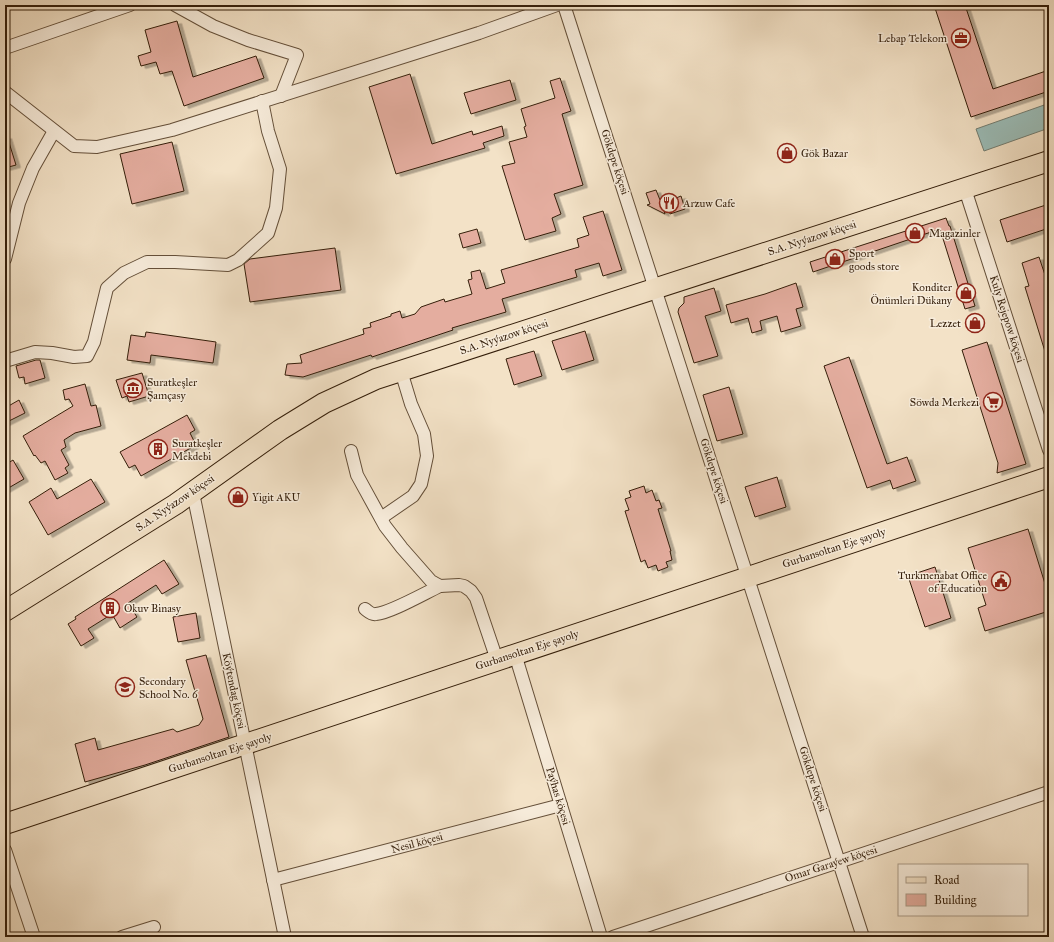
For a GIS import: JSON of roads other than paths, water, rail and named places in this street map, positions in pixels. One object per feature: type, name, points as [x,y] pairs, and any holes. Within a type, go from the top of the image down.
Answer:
[{"type":"main road","name":"S.A. Nyýazow köçesi","points":[[5,611],[176,504],[280,430],[324,403],[376,379],[1049,161]]},
{"type":"main road","name":"Gurbansoltan Eje şayoly","points":[[5,824],[1049,476]]},
{"type":"street","points":[[5,48],[130,5]]},
{"type":"street","points":[[175,5],[213,26],[248,40],[297,55],[281,96]]},
{"type":"street","points":[[5,92],[74,146],[97,147],[172,130],[479,33],[557,5]]},
{"type":"street","name":"Gökdepe köçesi","points":[[564,5],[863,937]]},
{"type":"street","points":[[5,361],[35,352],[52,353],[74,358],[87,356],[94,342],[107,288],[124,273],[147,262],[228,265],[238,260],[268,233],[276,208],[280,169],[268,131],[262,101]]},
{"type":"street","points":[[5,259],[19,203],[33,168],[54,131]]},
{"type":"street","name":"Kuly Rejepow köçesi","points":[[965,188],[1049,450]]},
{"type":"street","points":[[380,518],[413,496],[420,484],[427,456],[424,434],[411,404],[401,371]]},
{"type":"street","points":[[351,451],[357,475],[385,526],[431,581],[440,586]]},
{"type":"street","name":"Köýtendag köçesi","points":[[192,493],[285,937]]},
{"type":"street","name":"Paýhas köçesi","points":[[440,586],[459,585],[464,586],[471,591],[506,657],[561,805],[600,937]]},
{"type":"street","points":[[365,609],[370,613],[375,614],[388,611],[440,586]]},
{"type":"street","name":"Omar Garaýew köçesi","points":[[613,937],[1049,792]]},
{"type":"street","name":"Nesil köçesi","points":[[273,880],[561,805]]},
{"type":"street","points":[[5,850],[34,937]]},
{"type":"street","points":[[122,937],[154,927]]},
{"type":"water","points":[[1047,104],[1049,110],[1049,128],[984,151],[976,129]]},
{"type":"place","name":"Lebap Telekom","points":[[961,38]]},
{"type":"place","name":"Gök Bazar","points":[[787,153]]},
{"type":"place","name":"Arzuw Cafe","points":[[669,203]]},
{"type":"place","name":"Magazinler","points":[[915,233]]},
{"type":"place","name":"Sport goods store","points":[[835,259]]},
{"type":"place","name":"Konditer Önümleri Dükany","points":[[966,293]]},
{"type":"place","name":"Lezzet","points":[[975,323]]},
{"type":"place","name":"Suratkeşler Şamçasy","points":[[133,388]]},
{"type":"place","name":"Söwda Merkezi","points":[[993,402]]},
{"type":"place","name":"Suratkeşler Mekdebi","points":[[158,449]]},
{"type":"place","name":"Yigit AKU","points":[[238,497]]},
{"type":"place","name":"Turkmenabat Office of Education","points":[[1001,581]]},
{"type":"place","name":"Okuv Binasy","points":[[110,608]]},
{"type":"place","name":"Secondary School No. 6","points":[[125,687]]}]
